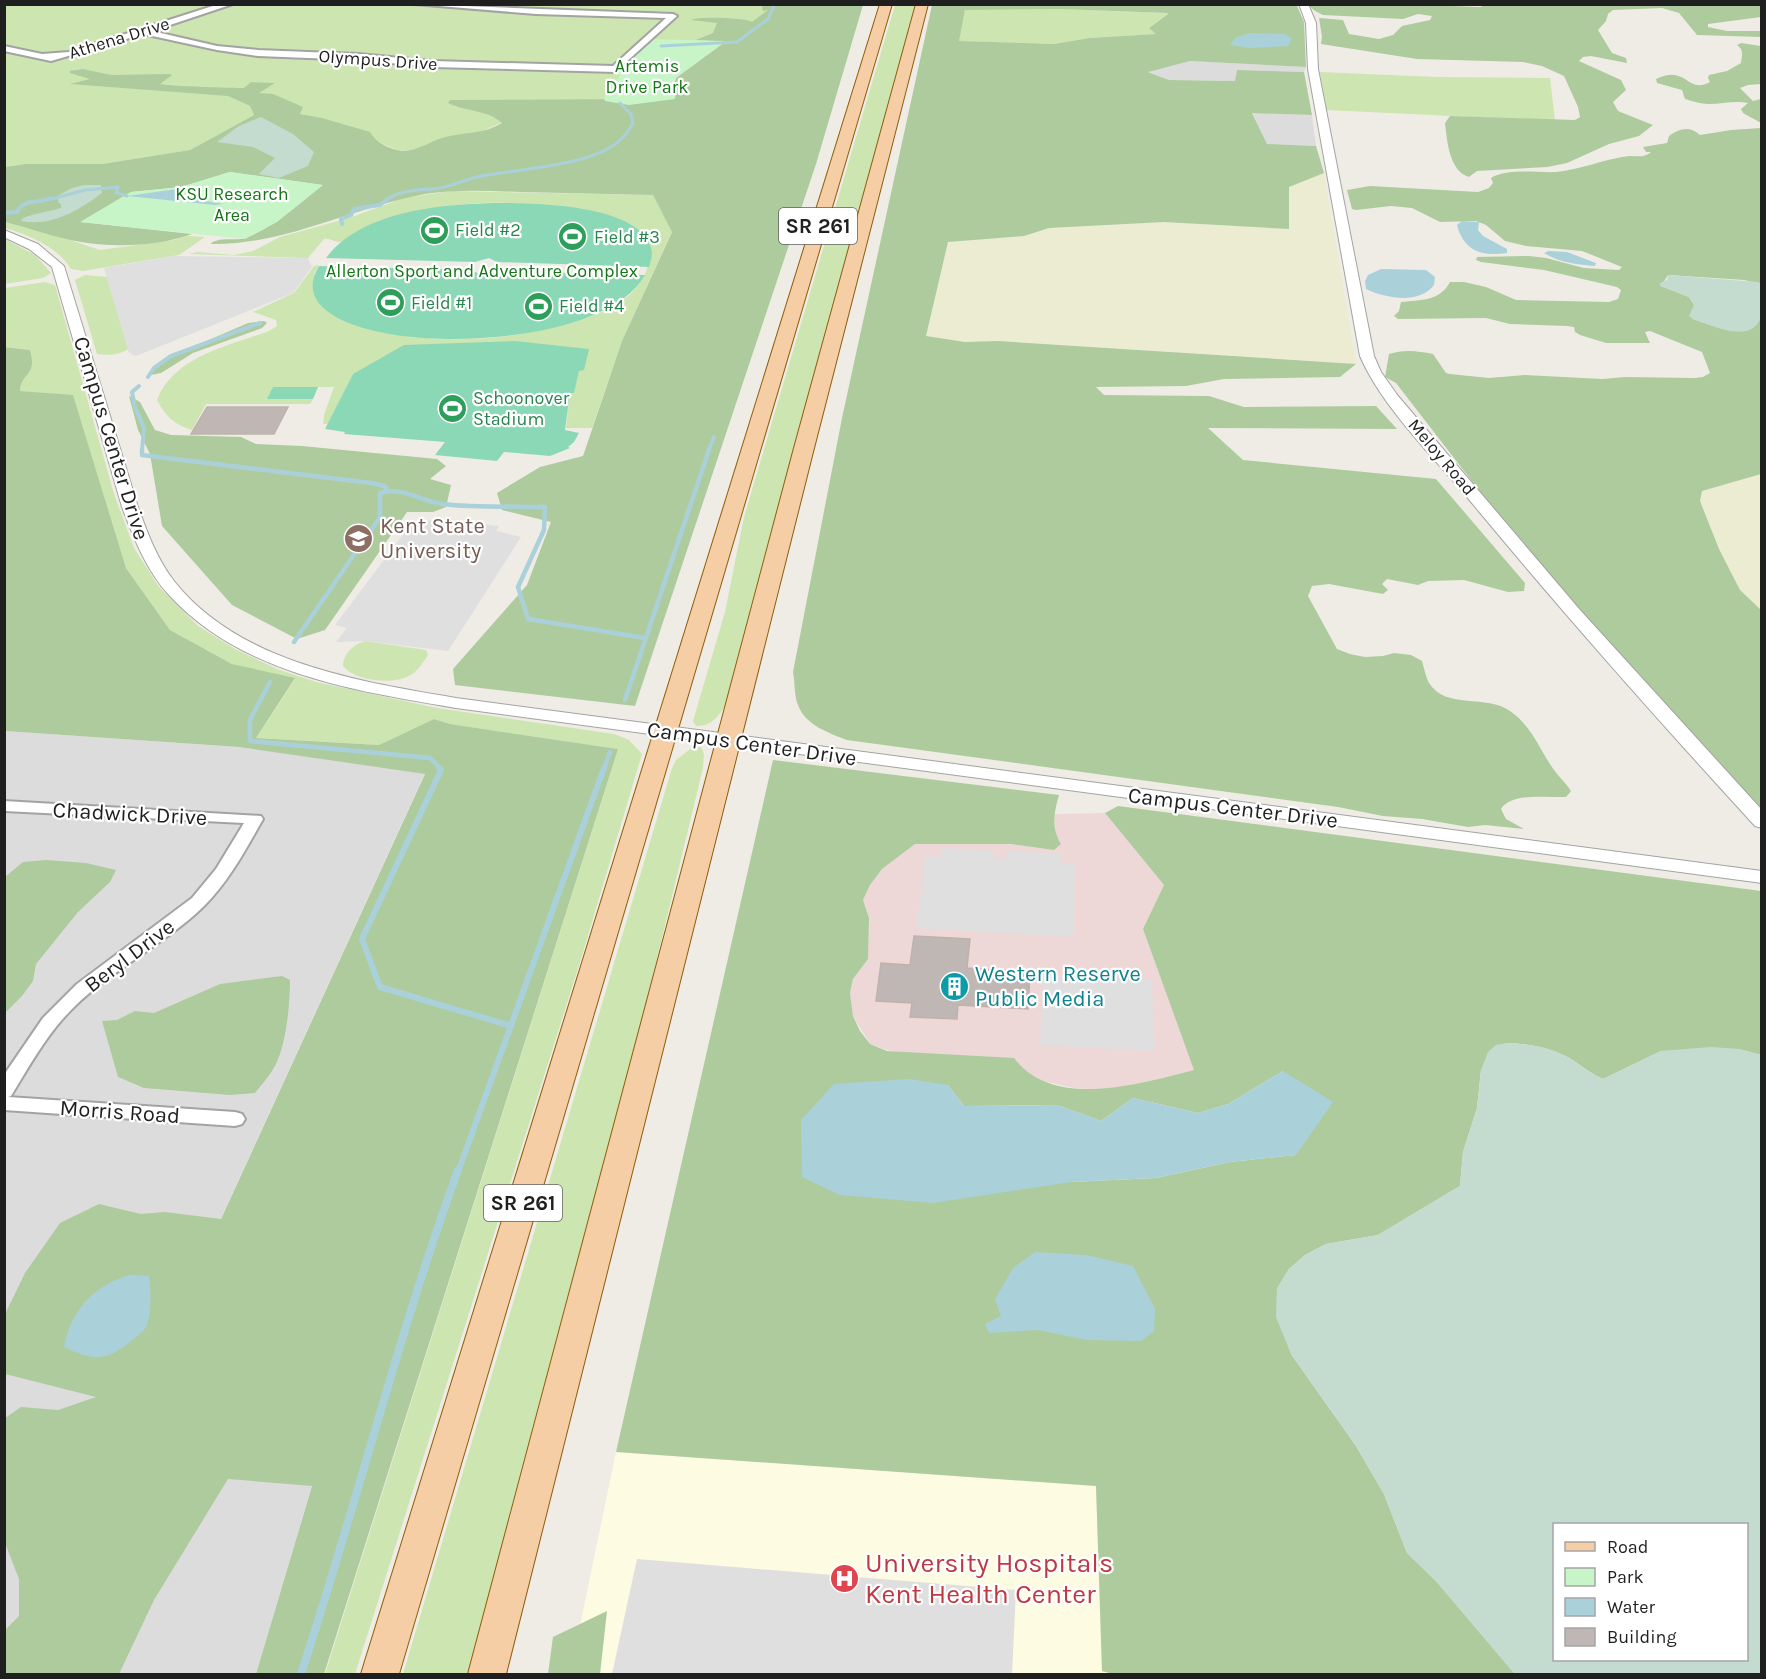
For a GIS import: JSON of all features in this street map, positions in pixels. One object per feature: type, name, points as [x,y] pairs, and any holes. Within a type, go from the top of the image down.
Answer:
[{"type":"main road","name":"SR 261","points":[[380,1674],[886,4]]},
{"type":"main road","name":"SR 261","points":[[486,1674],[869,196],[922,4]]},
{"type":"street","name":"Athena Drive","points":[[42,56],[70,54],[229,4]]},
{"type":"street","name":"Olympus Drive","points":[[143,31],[215,47],[258,53],[358,57],[433,64],[615,69],[673,16],[536,12],[418,4]]},
{"type":"street","name":"Meloy Road","points":[[1303,4],[1311,23],[1313,69],[1352,264],[1365,346],[1374,372],[1539,575],[1761,822]]},
{"type":"street","points":[[4,48],[69,62]]},
{"type":"street","name":"Campus Center Drive","points":[[4,233],[31,243],[45,252],[58,266],[141,538],[152,559],[174,591],[200,615],[239,641],[267,655],[319,674],[456,704],[1761,877]]},
{"type":"street","name":"Chadwick Drive","points":[[4,806],[255,819]]},
{"type":"street","name":"Beryl Drive","points":[[4,1091],[39,1036],[67,1003],[89,984],[184,914],[213,886],[255,819]]},
{"type":"street","name":"Morris Road","points":[[4,1103],[235,1119]]},
{"type":"shaded area","points":[[1190,61],[1306,67],[1304,72],[1238,70],[1236,81],[1169,80],[1147,71]]},
{"type":"shaded area","points":[[1252,112],[1312,115],[1316,146],[1267,144]]},
{"type":"shaded area","points":[[174,256],[308,258],[312,267],[293,293],[136,356],[129,353],[104,268]]},
{"type":"shaded area","points":[[430,520],[447,522],[444,526],[466,529],[472,523],[499,526],[496,531],[521,537],[448,651],[365,641],[336,642],[347,628],[335,625],[411,524],[423,525]]},
{"type":"shaded area","points":[[4,731],[239,747],[425,773],[106,1469],[312,1485],[256,1674],[5,1674]]},
{"type":"shaded area","points":[[1105,813],[1164,885],[1143,929],[1195,1070],[1106,1090],[1074,1088],[1043,1081],[1025,1072],[887,1050],[870,1044],[853,1016],[850,993],[853,979],[868,959],[869,918],[863,900],[870,885],[882,869],[915,844],[1011,844],[1054,850],[1056,836],[1054,814]]},
{"type":"shaded area","points":[[942,848],[994,851],[995,860],[1006,860],[1008,851],[1062,854],[1061,863],[1075,864],[1074,937],[916,928],[925,856],[941,857]]},
{"type":"shaded area","points":[[1043,974],[1152,980],[1154,1051],[1040,1045]]},
{"type":"shaded area","name":"University Hospitals Kent Health Center","points":[[616,1452],[1096,1486],[1102,1671],[1113,1674],[570,1674]]},
{"type":"shaded area","points":[[637,1559],[1016,1590],[1012,1674],[612,1674]]},
{"type":"green space","points":[[203,4],[209,6],[776,5],[647,99],[454,106],[480,111],[503,122],[480,132],[445,137],[414,150],[399,151],[350,126],[229,96],[250,106],[254,115],[190,150],[102,164],[25,164],[5,167],[4,6]]},
{"type":"green space","points":[[1280,4],[1297,6],[1304,22],[1306,67],[1190,61],[1148,72],[1169,80],[1235,81],[1237,70],[1304,72],[1312,115],[1252,113],[1267,144],[1316,146],[1324,173],[1289,187],[1289,229],[1164,222],[1049,228],[1024,236],[948,242],[926,336],[965,342],[998,341],[1356,364],[1340,377],[1224,379],[1186,386],[1096,387],[1104,395],[1209,396],[1244,407],[1376,406],[1397,429],[1208,428],[1243,460],[1436,479],[1525,583],[1524,591],[1508,592],[1464,580],[1428,581],[1418,585],[1387,579],[1382,584],[1388,590],[1383,594],[1329,584],[1312,586],[1308,596],[1337,649],[1365,657],[1394,653],[1411,655],[1422,661],[1429,683],[1436,691],[1456,699],[1501,706],[1518,717],[1571,791],[1566,797],[1521,798],[1506,804],[1501,809],[1506,819],[1524,829],[1485,825],[1468,827],[1422,819],[1383,816],[1338,807],[847,740],[818,727],[801,712],[796,697],[793,672],[842,418],[932,5]],"holes":[[[1060,9],[1168,13],[1149,28],[1156,34],[1089,38],[1054,44],[959,41],[965,10]]]},
{"type":"green space","points":[[1402,4],[1478,7],[1482,7],[1480,4],[1761,5],[1761,17],[1708,24],[1708,27],[1727,31],[1761,31],[1761,37],[1697,35],[1679,13],[1662,8],[1613,10],[1598,30],[1612,53],[1626,58],[1627,63],[1591,56],[1583,57],[1579,61],[1621,80],[1626,90],[1613,102],[1618,111],[1653,125],[1639,136],[1609,144],[1567,163],[1547,167],[1477,171],[1469,177],[1457,168],[1450,154],[1445,123],[1450,116],[1575,120],[1580,117],[1578,107],[1564,76],[1542,66],[1523,62],[1417,59],[1321,44],[1319,18],[1343,20],[1349,34],[1379,39],[1393,35],[1402,26],[1430,20],[1432,16],[1418,14],[1403,19],[1323,15],[1308,5]]},
{"type":"green space","points":[[764,5],[863,5],[816,164],[635,706],[455,685],[453,669],[527,585],[551,522],[502,510],[497,493],[540,467],[583,456],[622,341],[672,232],[653,195],[437,192],[372,207],[293,232],[239,243],[212,244],[220,240],[248,237],[268,227],[322,185],[230,172],[181,187],[131,192],[81,222],[192,234],[166,241],[138,245],[95,244],[62,238],[5,222],[5,167],[25,164],[102,164],[190,150],[254,115],[250,106],[228,96],[70,84],[90,79],[70,73],[70,71],[83,69],[111,75],[170,74],[172,75],[160,84],[174,85],[244,88],[251,82],[275,83],[259,93],[273,94],[303,107],[300,114],[370,132],[383,144],[396,150],[407,151],[445,137],[481,131],[502,123],[489,115],[448,103],[450,100],[647,99],[725,42],[696,40],[713,33],[717,23],[691,20],[723,18],[752,22],[768,10],[763,11]]},
{"type":"green space","points":[[895,5],[915,5],[730,695],[713,721],[696,726],[693,721],[725,612],[744,517]]},
{"type":"green space","points":[[1060,9],[1169,13],[1150,27],[1157,34],[1089,38],[1054,44],[958,41],[965,10]]},
{"type":"green space","name":"Artemis Drive Park","points":[[648,39],[726,41],[676,78],[675,99],[629,105],[605,101],[604,98],[620,76],[615,69]]},
{"type":"green space","points":[[1741,43],[1761,46],[1761,84],[1740,88],[1753,101],[1761,99],[1761,123],[1743,113],[1741,109],[1748,103],[1700,103],[1685,99],[1682,90],[1657,83],[1656,79],[1667,75],[1681,77],[1696,85],[1710,82],[1709,75],[1727,71],[1741,63],[1742,51],[1737,45]]},
{"type":"green space","points":[[1320,72],[1438,77],[1550,78],[1555,121],[1326,110]]},
{"type":"green space","points":[[261,117],[293,134],[314,152],[308,166],[279,178],[259,174],[275,158],[253,147],[217,142],[239,126]]},
{"type":"green space","points":[[1761,128],[1761,284],[1744,280],[1668,275],[1661,286],[1689,297],[1694,305],[1693,319],[1720,328],[1738,331],[1746,329],[1754,325],[1761,317],[1761,474],[1702,491],[1700,501],[1719,549],[1740,590],[1761,610],[1761,808],[1681,727],[1593,627],[1488,502],[1396,383],[1385,377],[1389,354],[1411,351],[1433,354],[1446,373],[1489,378],[1525,375],[1602,379],[1696,378],[1710,373],[1702,352],[1650,331],[1645,332],[1650,343],[1606,343],[1580,335],[1575,332],[1574,327],[1567,326],[1510,324],[1486,318],[1398,319],[1394,316],[1399,311],[1401,302],[1423,300],[1435,296],[1441,293],[1450,282],[1464,282],[1486,287],[1516,300],[1609,302],[1618,299],[1621,290],[1617,287],[1544,270],[1481,262],[1476,260],[1477,257],[1529,256],[1584,268],[1619,270],[1622,267],[1582,251],[1526,246],[1505,241],[1486,225],[1476,221],[1440,222],[1412,208],[1391,206],[1352,209],[1347,190],[1370,186],[1478,192],[1489,188],[1493,183],[1491,178],[1506,173],[1565,171],[1620,157],[1646,155],[1651,152],[1646,152],[1643,147],[1667,143],[1669,136],[1681,130],[1689,129],[1700,135]]},
{"type":"green space","name":"KSU Research Area","points":[[230,172],[323,185],[277,222],[245,239],[80,222],[131,192],[181,187]]},
{"type":"green space","points":[[1324,173],[1356,364],[998,341],[965,342],[926,336],[947,242],[1024,236],[1049,228],[1164,222],[1288,229],[1289,187]]},
{"type":"green space","points":[[84,185],[101,185],[102,193],[74,211],[53,220],[21,221],[28,216],[61,208],[58,202],[59,195]]},
{"type":"green space","points":[[451,191],[653,195],[672,231],[622,341],[592,428],[566,428],[570,393],[574,392],[579,370],[353,374],[328,424],[323,424],[324,415],[334,387],[273,387],[268,399],[313,399],[310,404],[206,404],[192,430],[175,422],[164,411],[157,400],[165,385],[176,373],[204,355],[277,326],[276,320],[253,312],[294,293],[314,266],[319,265],[314,274],[357,326],[413,337],[442,339],[499,337],[527,333],[582,319],[618,303],[633,291],[645,275],[649,255],[648,242],[638,229],[621,219],[598,212],[519,203],[467,204],[403,215],[374,225],[341,242],[324,239],[308,258],[189,254],[197,252],[234,255],[253,251],[280,237],[349,218],[404,198]]},
{"type":"green space","points":[[492,203],[555,205],[605,214],[626,222],[642,233],[651,248],[649,267],[497,262],[489,258],[475,262],[326,258],[341,242],[380,220],[425,209]]},
{"type":"green space","points":[[4,222],[40,230],[100,250],[174,240],[187,236],[205,237],[179,255],[83,271],[71,269],[51,248],[24,234],[5,228]]},
{"type":"green space","points":[[5,239],[35,255],[51,273],[43,278],[5,284]]},
{"type":"green space","points":[[319,266],[472,270],[479,274],[493,271],[645,275],[614,304],[565,325],[505,336],[442,339],[384,333],[339,319],[315,296]]},
{"type":"green space","points":[[85,275],[107,277],[128,349],[120,353],[97,354],[75,280]]},
{"type":"green space","points":[[1668,275],[1758,282],[1761,284],[1761,317],[1756,326],[1740,332],[1693,319],[1689,316],[1694,305],[1689,297],[1660,286],[1660,283],[1667,280]]},
{"type":"green space","points":[[45,282],[55,285],[114,494],[134,548],[159,587],[198,626],[235,649],[277,669],[316,682],[437,708],[614,734],[629,740],[642,754],[581,959],[355,1674],[325,1674],[618,749],[450,724],[434,719],[379,745],[256,738],[295,679],[232,664],[170,630],[126,568],[73,396],[20,391],[23,380],[31,370],[32,359],[30,350],[5,347],[5,288]]},
{"type":"green space","points":[[264,321],[267,323],[262,328],[193,353],[161,373],[151,375],[156,366],[172,356],[248,323]]},
{"type":"green space","name":"Schoonover Stadium","points":[[515,341],[589,349],[584,370],[579,371],[574,393],[570,393],[565,430],[579,433],[568,447],[570,448],[550,456],[504,452],[497,461],[435,455],[445,442],[344,434],[345,432],[325,429],[353,374],[404,345]]},
{"type":"green space","points":[[4,347],[30,350],[31,370],[23,380],[20,391],[73,395],[126,568],[170,630],[232,664],[295,678],[256,738],[379,745],[434,719],[450,724],[618,749],[324,1674],[256,1674],[312,1486],[228,1479],[154,1600],[119,1674],[5,1674],[5,1630],[19,1616],[19,1579],[5,1543],[5,1418],[21,1407],[58,1410],[96,1397],[5,1374],[4,1316],[25,1273],[60,1223],[99,1204],[141,1214],[165,1212],[221,1219],[425,774],[239,747],[5,731]]},
{"type":"green space","points":[[273,387],[318,387],[313,399],[267,399]]},
{"type":"green space","points":[[129,396],[140,402],[155,430],[171,435],[241,437],[256,444],[302,446],[437,459],[446,466],[430,479],[451,485],[446,507],[433,512],[407,512],[325,630],[297,639],[232,605],[162,526],[150,454],[138,430]]},
{"type":"green space","points":[[1761,474],[1761,610],[1740,590],[1719,549],[1700,501],[1702,491]]},
{"type":"green space","points":[[365,641],[426,650],[428,655],[415,672],[402,679],[384,681],[365,678],[349,671],[343,666],[343,662],[350,650]]},
{"type":"green space","points":[[693,747],[701,747],[704,754],[703,768],[638,1037],[468,1674],[403,1674],[672,768],[676,760]]},
{"type":"green space","points":[[773,760],[1059,795],[1054,820],[1061,844],[1054,850],[1011,844],[915,844],[882,869],[870,885],[863,900],[869,918],[868,959],[853,979],[850,993],[853,1016],[860,1031],[870,1044],[887,1051],[1014,1058],[1031,1074],[1052,1084],[1075,1089],[1124,1086],[1194,1070],[1143,929],[1164,885],[1105,813],[1118,806],[1761,891],[1761,1055],[1739,1049],[1661,1051],[1603,1079],[1571,1059],[1548,1049],[1507,1043],[1481,1070],[1477,1108],[1463,1152],[1460,1186],[1378,1235],[1326,1244],[1305,1255],[1288,1270],[1291,1354],[1356,1446],[1384,1494],[1407,1553],[1436,1581],[1515,1674],[1113,1674],[1102,1671],[1096,1486],[616,1452]],"holes":[[[1283,1071],[1296,1155],[1230,1162],[1156,1178],[1071,1182],[802,1177],[948,1085],[964,1106],[1057,1105],[1101,1121],[1133,1098],[1198,1113],[1228,1104]]]},
{"type":"green space","points":[[46,860],[86,863],[116,870],[110,882],[78,912],[36,964],[33,981],[5,1013],[5,877],[23,862]]},
{"type":"green space","points":[[282,976],[290,980],[284,1040],[277,1062],[255,1093],[230,1095],[144,1088],[118,1077],[102,1021],[117,1020],[135,1011],[154,1013],[220,984]]},
{"type":"green space","points":[[1507,1043],[1548,1049],[1564,1055],[1603,1079],[1661,1051],[1711,1047],[1739,1049],[1761,1055],[1761,1674],[1515,1674],[1436,1581],[1407,1553],[1384,1494],[1356,1446],[1291,1354],[1276,1317],[1277,1288],[1288,1270],[1305,1255],[1326,1244],[1378,1235],[1460,1186],[1463,1152],[1477,1108],[1481,1070],[1488,1052],[1496,1045]]},
{"type":"green space","points":[[607,1611],[600,1674],[548,1674],[553,1637]]},
{"type":"water","points":[[1250,33],[1285,34],[1292,39],[1288,46],[1250,48],[1230,45],[1235,38]]},
{"type":"water","points":[[184,188],[176,196],[224,204],[127,196]]},
{"type":"water","points":[[1462,221],[1479,222],[1478,230],[1483,236],[1507,249],[1507,253],[1490,254],[1471,248],[1458,229],[1457,225]]},
{"type":"water","points":[[1567,252],[1596,263],[1595,266],[1568,263],[1544,253]]},
{"type":"water","points":[[1381,269],[1426,270],[1435,277],[1434,285],[1420,295],[1402,298],[1366,289],[1365,281],[1368,275]]},
{"type":"water","points":[[1283,1071],[1333,1102],[1296,1155],[1230,1162],[1156,1178],[1071,1182],[933,1203],[840,1195],[802,1177],[801,1120],[834,1084],[909,1079],[948,1085],[964,1106],[1057,1105],[1101,1121],[1133,1098],[1198,1113],[1228,1104]]},
{"type":"water","points":[[1035,1252],[1086,1255],[1133,1266],[1155,1309],[1154,1331],[1141,1341],[1087,1340],[1038,1330],[989,1333],[985,1324],[1001,1316],[995,1299],[1013,1268]]},
{"type":"water","points":[[130,1275],[149,1276],[150,1309],[148,1322],[143,1331],[107,1356],[92,1357],[64,1347],[72,1322],[86,1301],[105,1285]]},
{"type":"building","points":[[207,407],[288,407],[274,434],[191,434]]},
{"type":"building","name":"Western Reserve Public Media","points":[[914,936],[970,939],[967,968],[1030,972],[1028,1009],[958,1005],[957,1019],[910,1017],[912,1003],[876,1001],[881,963],[910,965]]},
{"type":"waterway","points":[[661,46],[737,42],[768,19],[775,4]]},
{"type":"waterway","points":[[387,200],[399,193],[440,188],[481,176],[556,165],[594,155],[622,138],[633,123],[631,114],[620,103]]},
{"type":"waterway","points":[[48,200],[85,190],[118,187],[116,193],[127,196]]},
{"type":"waterway","points":[[4,213],[17,212],[28,203],[51,198]]},
{"type":"waterway","points":[[342,224],[341,219],[351,215],[354,209],[380,205],[389,198]]},
{"type":"waterway","points":[[148,377],[154,368],[171,356],[260,323]]},
{"type":"waterway","points":[[139,386],[132,392],[135,407],[144,428],[142,451]]},
{"type":"waterway","points":[[708,451],[714,437]]},
{"type":"waterway","points":[[625,700],[709,450]]},
{"type":"waterway","points":[[142,451],[142,455],[371,483],[384,486],[388,491]]},
{"type":"waterway","points":[[294,642],[380,517],[380,493],[389,491],[397,491],[442,504],[545,507],[544,530],[518,587],[528,619],[645,638]]},
{"type":"waterway","points":[[270,682],[250,720],[250,741],[430,758],[441,769]]},
{"type":"waterway","points":[[604,769],[610,752]]},
{"type":"waterway","points":[[439,768],[441,770],[362,939],[380,987],[511,1026]]},
{"type":"waterway","points":[[511,1026],[604,768]]},
{"type":"waterway","points":[[458,1172],[511,1026]]},
{"type":"waterway","points":[[301,1674],[396,1358],[458,1170]]},
{"type":"place","name":"Field #2","points":[[434,230]]},
{"type":"place","name":"Field #3","points":[[573,237]]},
{"type":"place","name":"Field #1","points":[[390,303]]},
{"type":"place","name":"Field #4","points":[[538,306]]},
{"type":"place","name":"Schoonover Stadium","points":[[452,408]]},
{"type":"place","name":"Kent State University","points":[[359,538]]},
{"type":"place","name":"Western Reserve Public Media","points":[[954,986]]},
{"type":"place","name":"University Hospitals Kent Health Center","points":[[844,1579]]},
{"type":"park label","name":"Allerton Sport and Adventure Complex","points":[[482,271]]}]
